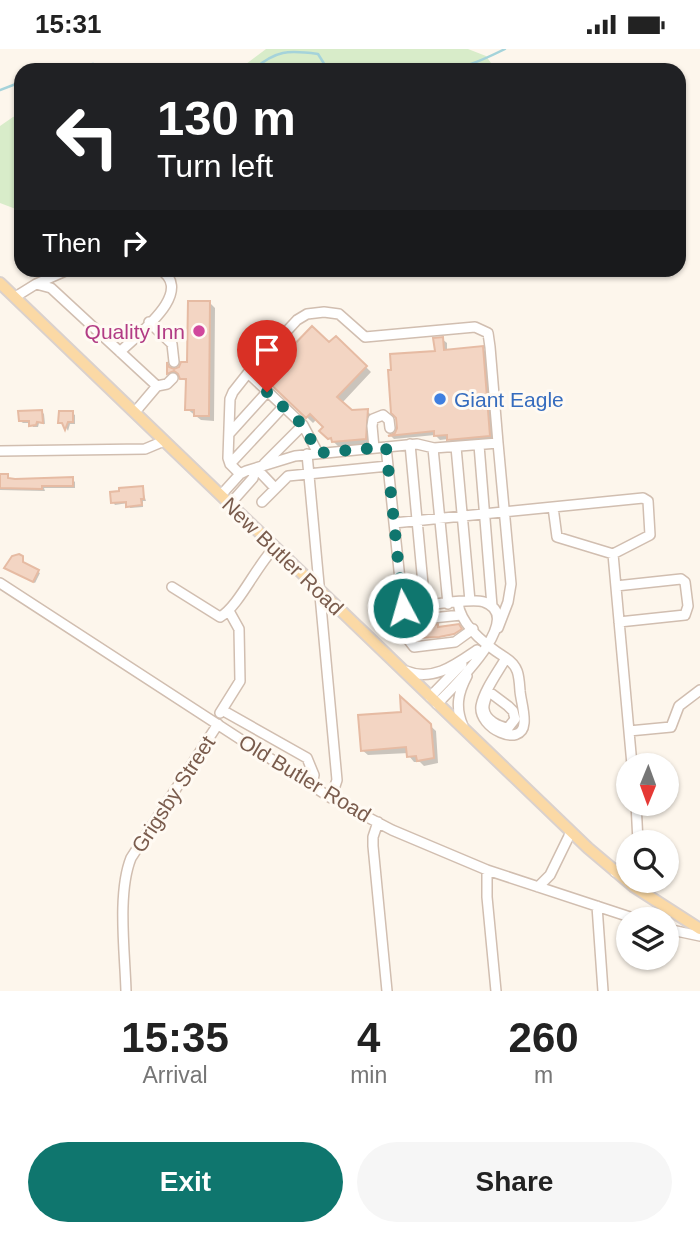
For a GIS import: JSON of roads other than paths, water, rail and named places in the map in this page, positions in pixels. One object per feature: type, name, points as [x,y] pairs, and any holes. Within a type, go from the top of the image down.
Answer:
[{"type":"main road","name":"New Butler Road","points":[[0,283],[570,832],[615,872],[663,907],[700,929]]},
{"type":"street","points":[[15,297],[52,277]]},
{"type":"street","points":[[120,352],[169,302],[173,286],[170,277]]},
{"type":"street","points":[[36,284],[51,288],[157,386]]},
{"type":"street","points":[[240,474],[228,458],[233,391],[297,320],[307,314],[339,314],[365,337],[475,327],[488,333],[511,584],[507,606],[498,628],[433,701]]},
{"type":"street","points":[[149,322],[172,344],[174,362]]},
{"type":"street","points":[[248,373],[303,425],[313,454],[309,473],[337,780],[331,797]]},
{"type":"street","points":[[135,412],[157,386],[167,384],[173,379]]},
{"type":"street","points":[[229,434],[267,392]]},
{"type":"street","points":[[230,464],[284,407]]},
{"type":"street","points":[[374,448],[373,419],[380,415],[387,417],[391,432],[388,466],[408,642],[414,647],[455,642],[473,629]]},
{"type":"street","points":[[230,504],[260,466],[303,425]]},
{"type":"street","points":[[0,451],[145,449],[164,441]]},
{"type":"street","points":[[221,495],[240,474],[260,466],[313,454],[389,446],[422,445],[433,448],[498,443]]},
{"type":"street","points":[[410,445],[425,606]]},
{"type":"street","points":[[479,445],[493,607],[498,616],[498,628]]},
{"type":"street","points":[[456,447],[470,601]]},
{"type":"street","points":[[433,448],[440,519],[453,603],[473,629],[481,648],[457,701],[459,716],[472,739]]},
{"type":"street","points":[[260,466],[275,488]]},
{"type":"street","points":[[262,502],[288,476],[388,466]]},
{"type":"street","points":[[394,523],[440,519],[462,516],[643,498],[648,501],[650,535],[613,554],[556,537],[553,507]]},
{"type":"street","points":[[172,587],[220,617],[229,611],[261,561],[275,547]]},
{"type":"street","points":[[613,554],[631,753]]},
{"type":"street","points":[[616,586],[681,579],[685,582],[688,606],[685,615],[619,622]]},
{"type":"street","name":"Old Butler Road","points":[[0,583],[331,797],[422,844],[487,870],[616,912]]},
{"type":"street","points":[[403,608],[480,600],[502,610],[507,606]]},
{"type":"street","name":"Grigsby Street","points":[[126,991],[124,888],[127,869],[131,858],[240,681],[239,629],[229,611]]},
{"type":"street","points":[[404,621],[461,615]]},
{"type":"street","points":[[395,664],[412,673],[431,675],[455,665],[481,648]]},
{"type":"street","points":[[481,648],[506,658],[518,672],[524,724],[519,732],[511,736],[502,734],[482,717],[481,704],[506,658]]},
{"type":"street","points":[[433,701],[476,662]]},
{"type":"street","points":[[629,731],[671,727],[679,706],[700,690]]},
{"type":"street","points":[[222,710],[307,758],[314,775],[312,785]]},
{"type":"street","points":[[378,822],[373,846],[387,991]]},
{"type":"street","points":[[538,887],[550,875],[570,832]]},
{"type":"street","points":[[487,870],[496,991]]},
{"type":"street","points":[[597,906],[603,991]]},
{"type":"street","points":[[679,932],[700,936]]},
{"type":"waterway","points":[[473,63],[505,49]]},
{"type":"waterway","points":[[263,63],[276,55],[298,52],[318,54],[324,63]]},
{"type":"waterway","points":[[0,90],[14,85]]},
{"type":"place","name":"Quality Inn","points":[[199,331]]},
{"type":"place","name":"Giant Eagle","points":[[440,399]]}]
